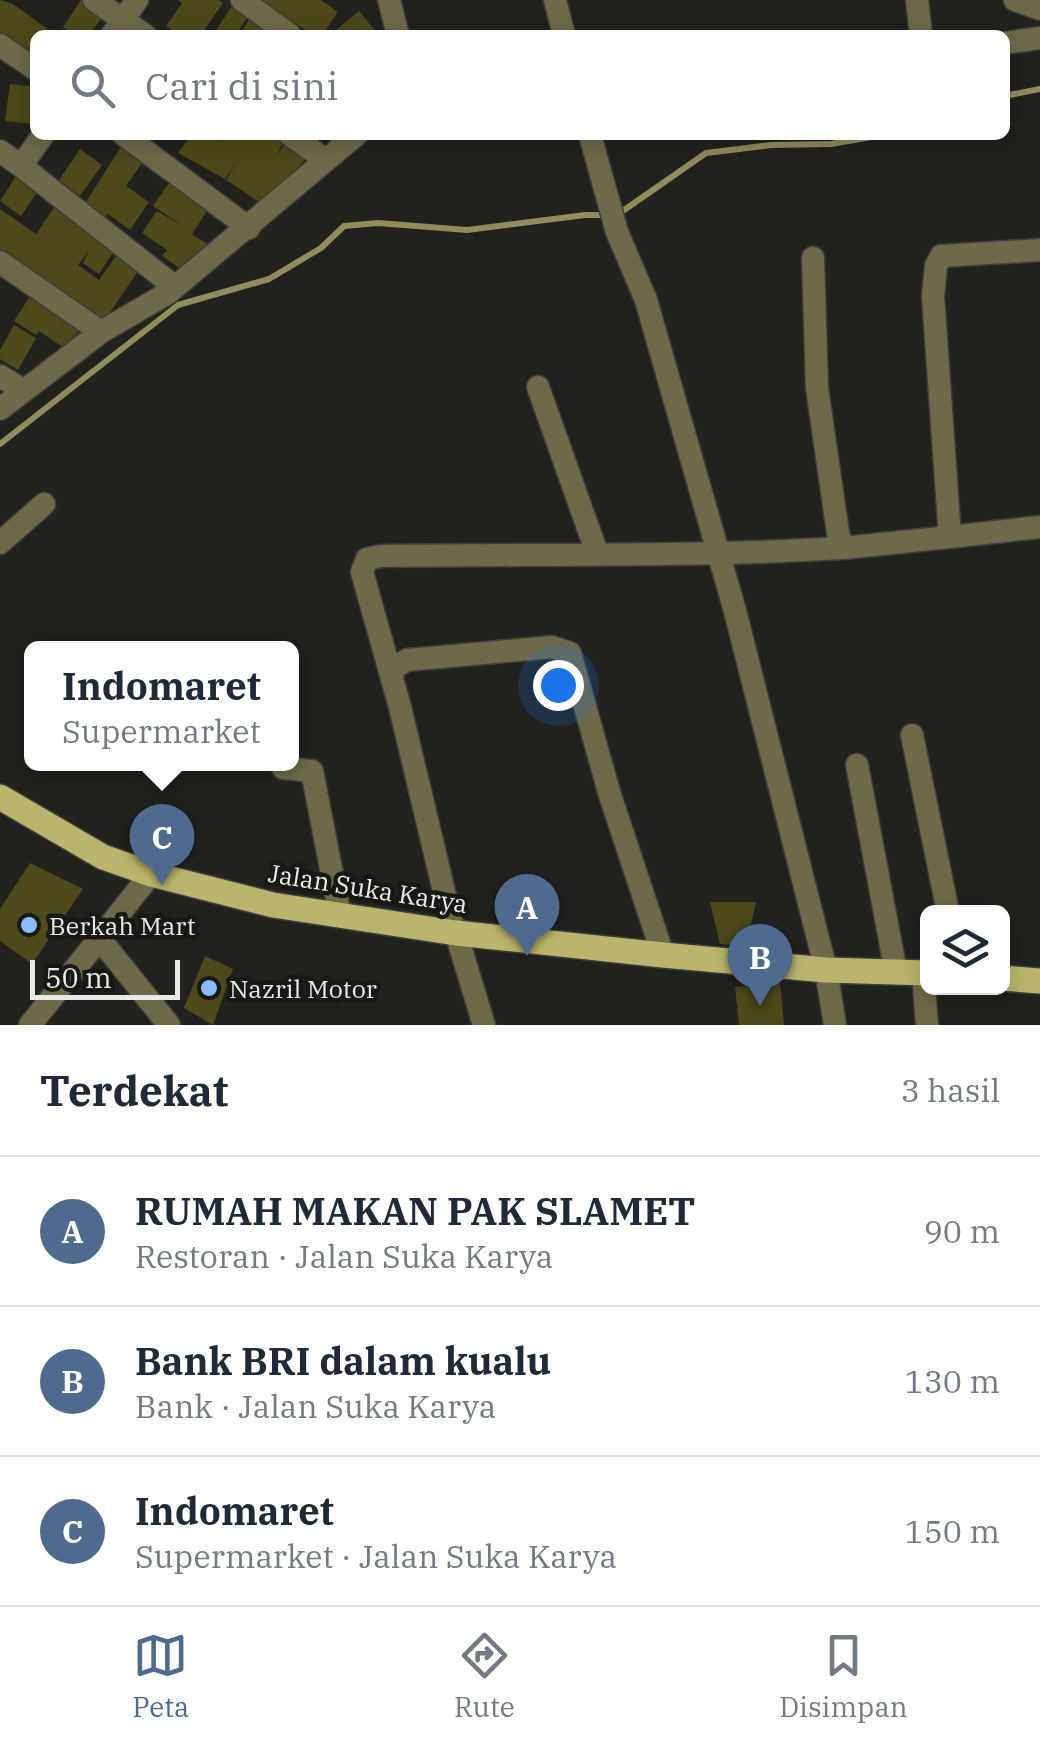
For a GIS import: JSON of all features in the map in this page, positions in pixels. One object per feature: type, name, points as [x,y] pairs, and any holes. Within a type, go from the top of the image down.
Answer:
[{"type":"main road","name":"Jalan Suka Karya","points":[[0,797],[103,857],[151,874],[274,905],[455,933],[663,956],[826,970],[920,973]]},
{"type":"main road","points":[[1010,979],[1040,981]]},
{"type":"street","points":[[94,0],[117,28],[137,0]]},
{"type":"street","points":[[242,0],[283,30]]},
{"type":"street","points":[[389,0],[397,30]]},
{"type":"street","points":[[555,0],[563,30]]},
{"type":"street","points":[[917,0],[920,30]]},
{"type":"street","points":[[1015,0],[1040,9]]},
{"type":"street","points":[[1010,41],[1040,38]]},
{"type":"street","points":[[0,45],[30,66]]},
{"type":"street","points":[[21,166],[39,140]]},
{"type":"street","points":[[131,140],[248,228]]},
{"type":"street","points":[[297,140],[326,160]]},
{"type":"street","points":[[0,409],[101,332],[175,287],[350,140]]},
{"type":"street","points":[[591,140],[617,232],[646,300],[719,556],[826,970],[834,1025]]},
{"type":"street","points":[[0,152],[175,287]]},
{"type":"street","points":[[950,537],[933,296],[936,266],[942,256],[1040,250]]},
{"type":"street","points":[[813,258],[817,388],[838,532],[844,548]]},
{"type":"street","points":[[0,262],[101,332]]},
{"type":"street","points":[[0,376],[24,390]]},
{"type":"street","points":[[538,388],[597,552]]},
{"type":"street","points":[[0,544],[44,504]]},
{"type":"street","points":[[484,1025],[455,933],[362,572],[367,559],[597,552],[719,556],[844,548],[1040,527]]},
{"type":"street","points":[[390,670],[399,663],[426,658],[552,647],[570,654],[609,792],[663,956]]},
{"type":"street","points":[[912,736],[947,905]]},
{"type":"street","points":[[857,765],[896,972]]},
{"type":"street","points":[[299,770],[312,771],[340,916]]},
{"type":"street","points":[[30,1025],[151,874]]},
{"type":"street","points":[[100,938],[169,1025]]},
{"type":"street","points":[[926,995],[927,1025]]},
{"type":"building","points":[[0,0],[13,4],[49,30],[30,30],[30,57],[0,36]]},
{"type":"building","points":[[81,0],[104,15],[93,30],[63,27]]},
{"type":"building","points":[[178,0],[223,3],[204,30],[172,30],[166,26],[182,3]]},
{"type":"building","points":[[257,0],[321,0],[338,12],[325,30],[306,30]]},
{"type":"building","points":[[233,4],[249,15],[239,30],[216,30]]},
{"type":"building","points":[[359,11],[375,30],[336,30]]},
{"type":"building","points":[[250,18],[268,30],[242,30]]},
{"type":"building","points":[[10,84],[30,86],[30,124],[5,121]]},
{"type":"building","points":[[187,140],[283,140],[276,156],[287,141],[308,156],[267,207],[226,180],[237,161],[225,179],[178,153]]},
{"type":"building","points":[[122,145],[144,160],[126,186],[149,202],[130,230],[108,214],[105,219],[84,205]]},
{"type":"building","points":[[80,149],[102,165],[80,196],[59,180]]},
{"type":"building","points":[[18,173],[40,188],[21,216],[0,201]]},
{"type":"building","points":[[171,180],[210,206],[192,234],[207,244],[188,274],[162,256],[167,250],[142,233],[157,211],[183,226],[153,206]]},
{"type":"building","points":[[55,206],[116,248],[99,274],[83,263],[89,251],[78,265],[99,280],[118,253],[140,268],[103,323],[0,249],[0,209],[36,234]]},
{"type":"building","points":[[32,293],[81,327],[67,350],[39,331],[36,335],[14,321]]},
{"type":"building","points":[[14,325],[36,338],[18,370],[0,359],[0,350]]},
{"type":"building","name":"Berkah Mart","points":[[30,863],[83,889],[32,964],[0,941],[0,909]]},
{"type":"building","points":[[710,902],[756,902],[746,946],[720,944]]},
{"type":"building","name":"Nazril Motor","points":[[205,956],[233,969],[213,1025],[184,1008]]},
{"type":"building","points":[[780,982],[784,1025],[739,1025],[735,987]]},
{"type":"waterway","points":[[1010,95],[1040,89]]},
{"type":"waterway","points":[[0,444],[178,305],[269,279],[321,248],[344,226],[378,223],[467,230],[585,215],[617,215],[706,153],[854,140]]},
{"type":"place","name":"Indomaret","points":[[162,886]]},
{"type":"place","name":"Berkah Mart","points":[[29,925]]},
{"type":"place","name":"RUMAH MAKAN PAK SLAMET","points":[[527,956]]},
{"type":"place","name":"Nazril Motor","points":[[209,988]]},
{"type":"place","name":"Bank BRI dalam kualu","points":[[760,1006]]}]
